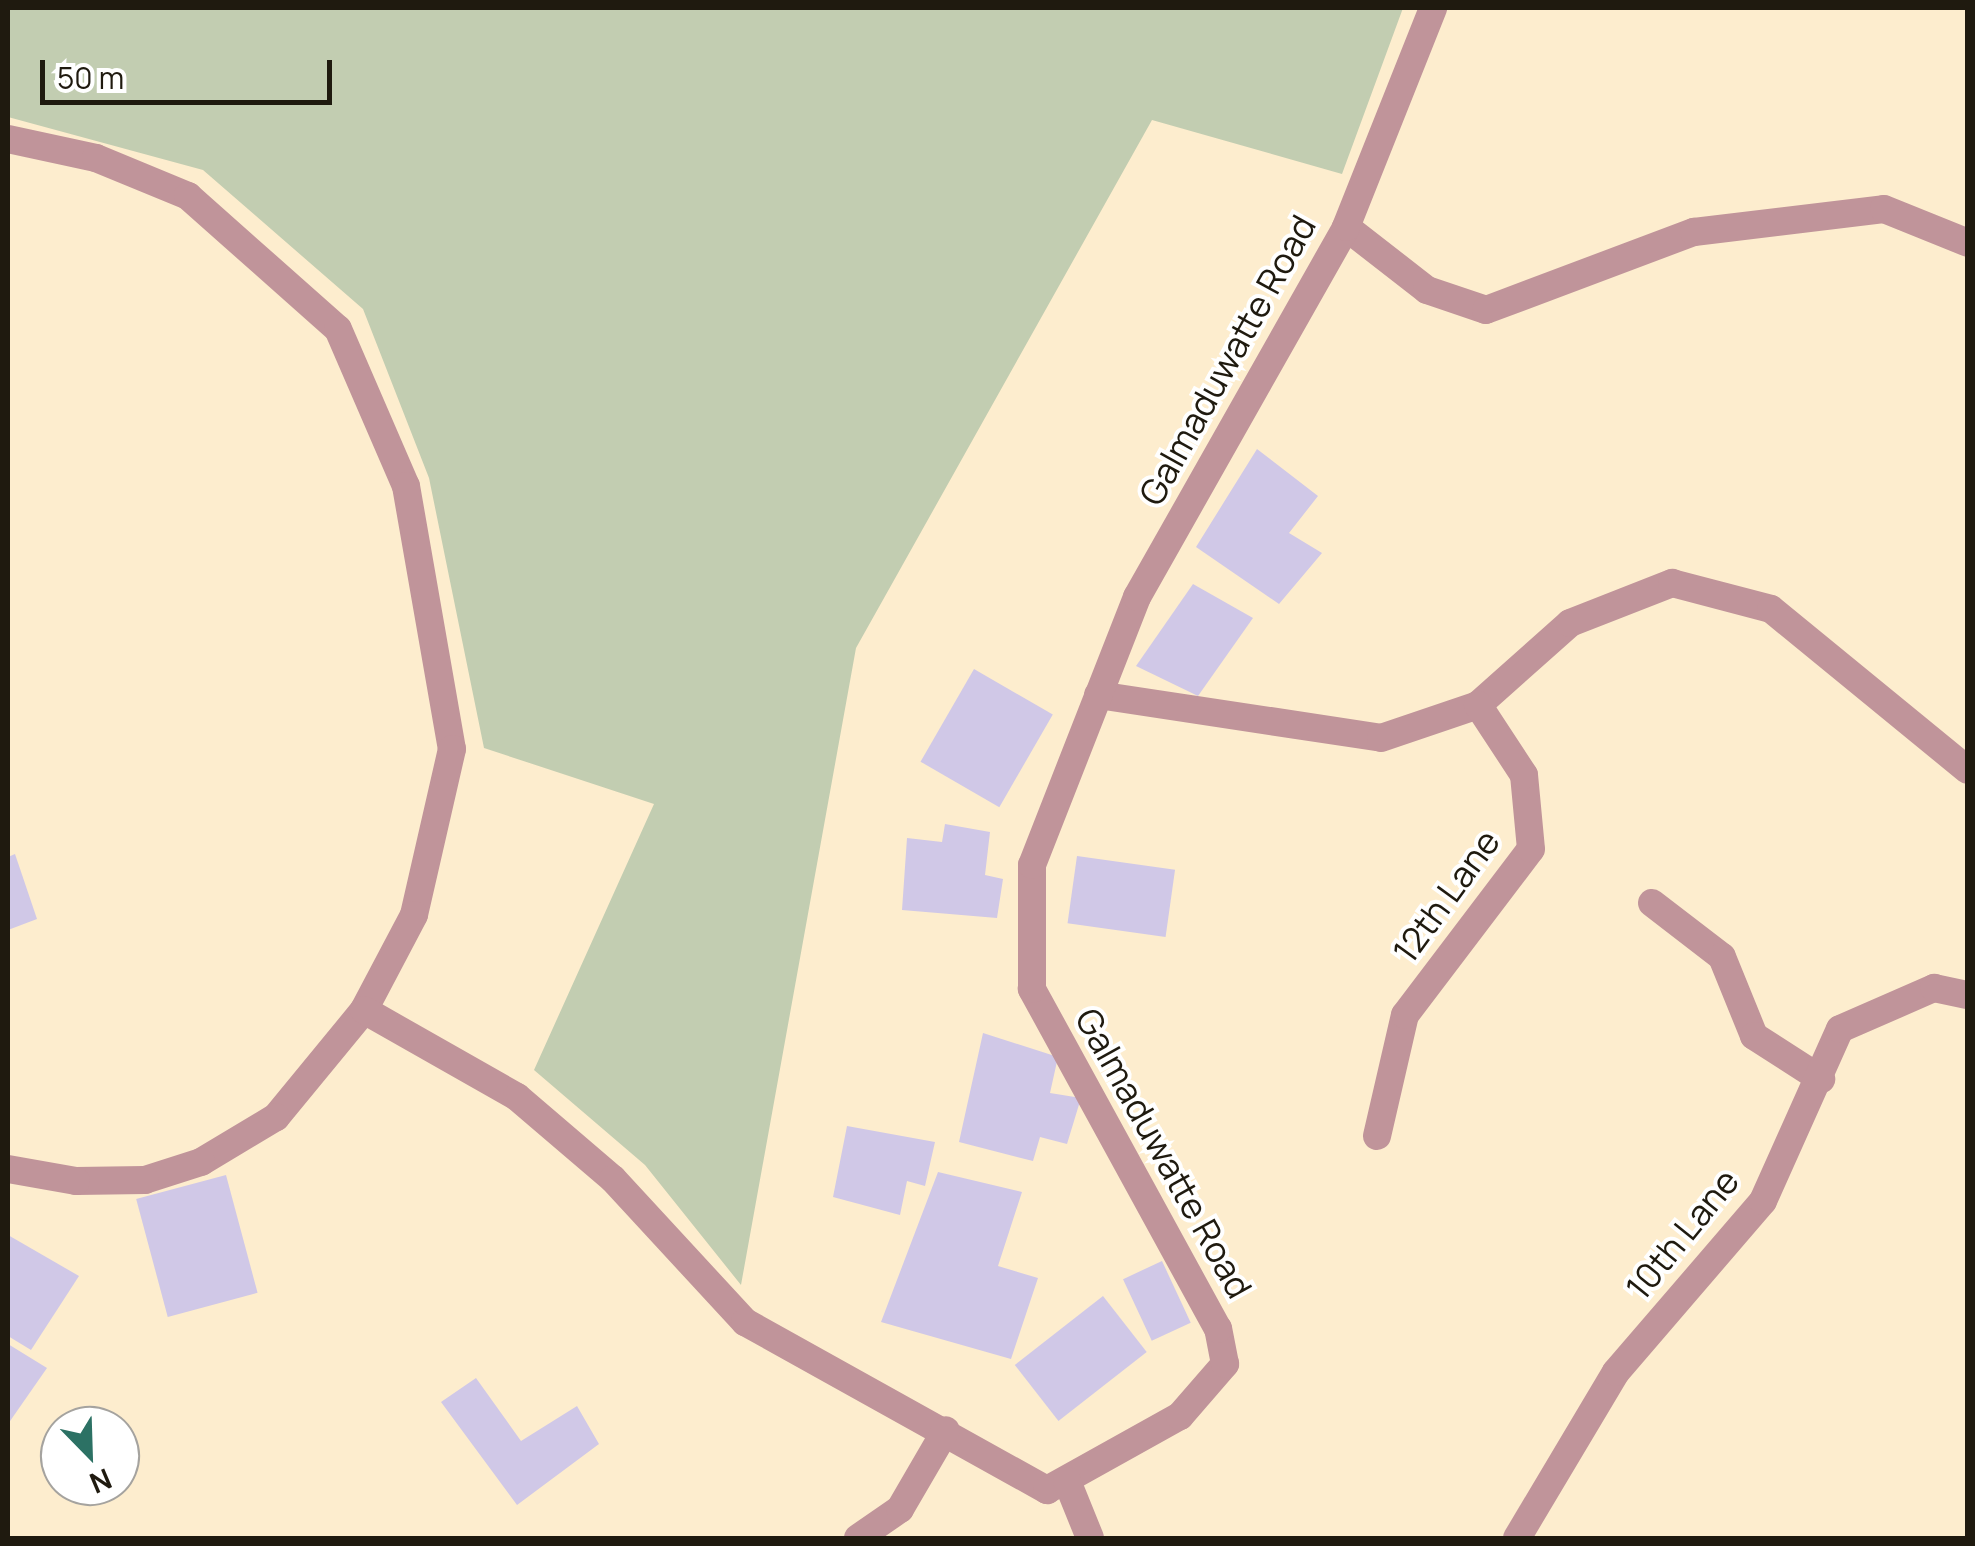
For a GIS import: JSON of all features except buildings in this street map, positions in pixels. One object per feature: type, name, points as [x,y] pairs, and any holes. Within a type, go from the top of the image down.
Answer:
[{"type":"street","name":"Galmaduwatte Road","points":[[1067,1481],[1180,1416],[1225,1364],[1218,1329],[1032,988],[1032,865],[1137,597],[1346,227],[1433,8]]},
{"type":"street","points":[[8,139],[96,158],[188,196],[338,329],[406,486],[452,749],[414,916],[364,1010],[276,1117],[201,1162],[146,1180],[76,1181],[8,1169]]},
{"type":"street","points":[[1346,227],[1427,290],[1486,310],[1694,232],[1884,209],[1968,243]]},
{"type":"street","points":[[1098,695],[1380,738],[1478,705],[1570,623],[1672,583],[1771,609],[1968,770]]},
{"type":"street","name":"12th Lane","points":[[1377,1136],[1406,1015],[1531,849],[1524,775],[1478,705]]},
{"type":"street","points":[[1652,903],[1722,957],[1754,1036],[1820,1079]]},
{"type":"street","name":"10th Lane","points":[[1518,1538],[1616,1372],[1763,1201],[1840,1029],[1934,988],[1968,995]]},
{"type":"street","points":[[364,1010],[516,1097],[613,1179],[745,1322],[946,1430],[1047,1490],[1067,1481],[1090,1538]]},
{"type":"street","points":[[858,1538],[900,1508],[946,1430]]},
{"type":"green space","points":[[8,8],[1403,8],[1342,174],[1152,120],[856,648],[741,1285],[645,1165],[534,1070],[654,804],[484,748],[429,478],[363,309],[203,170],[8,117]]}]
